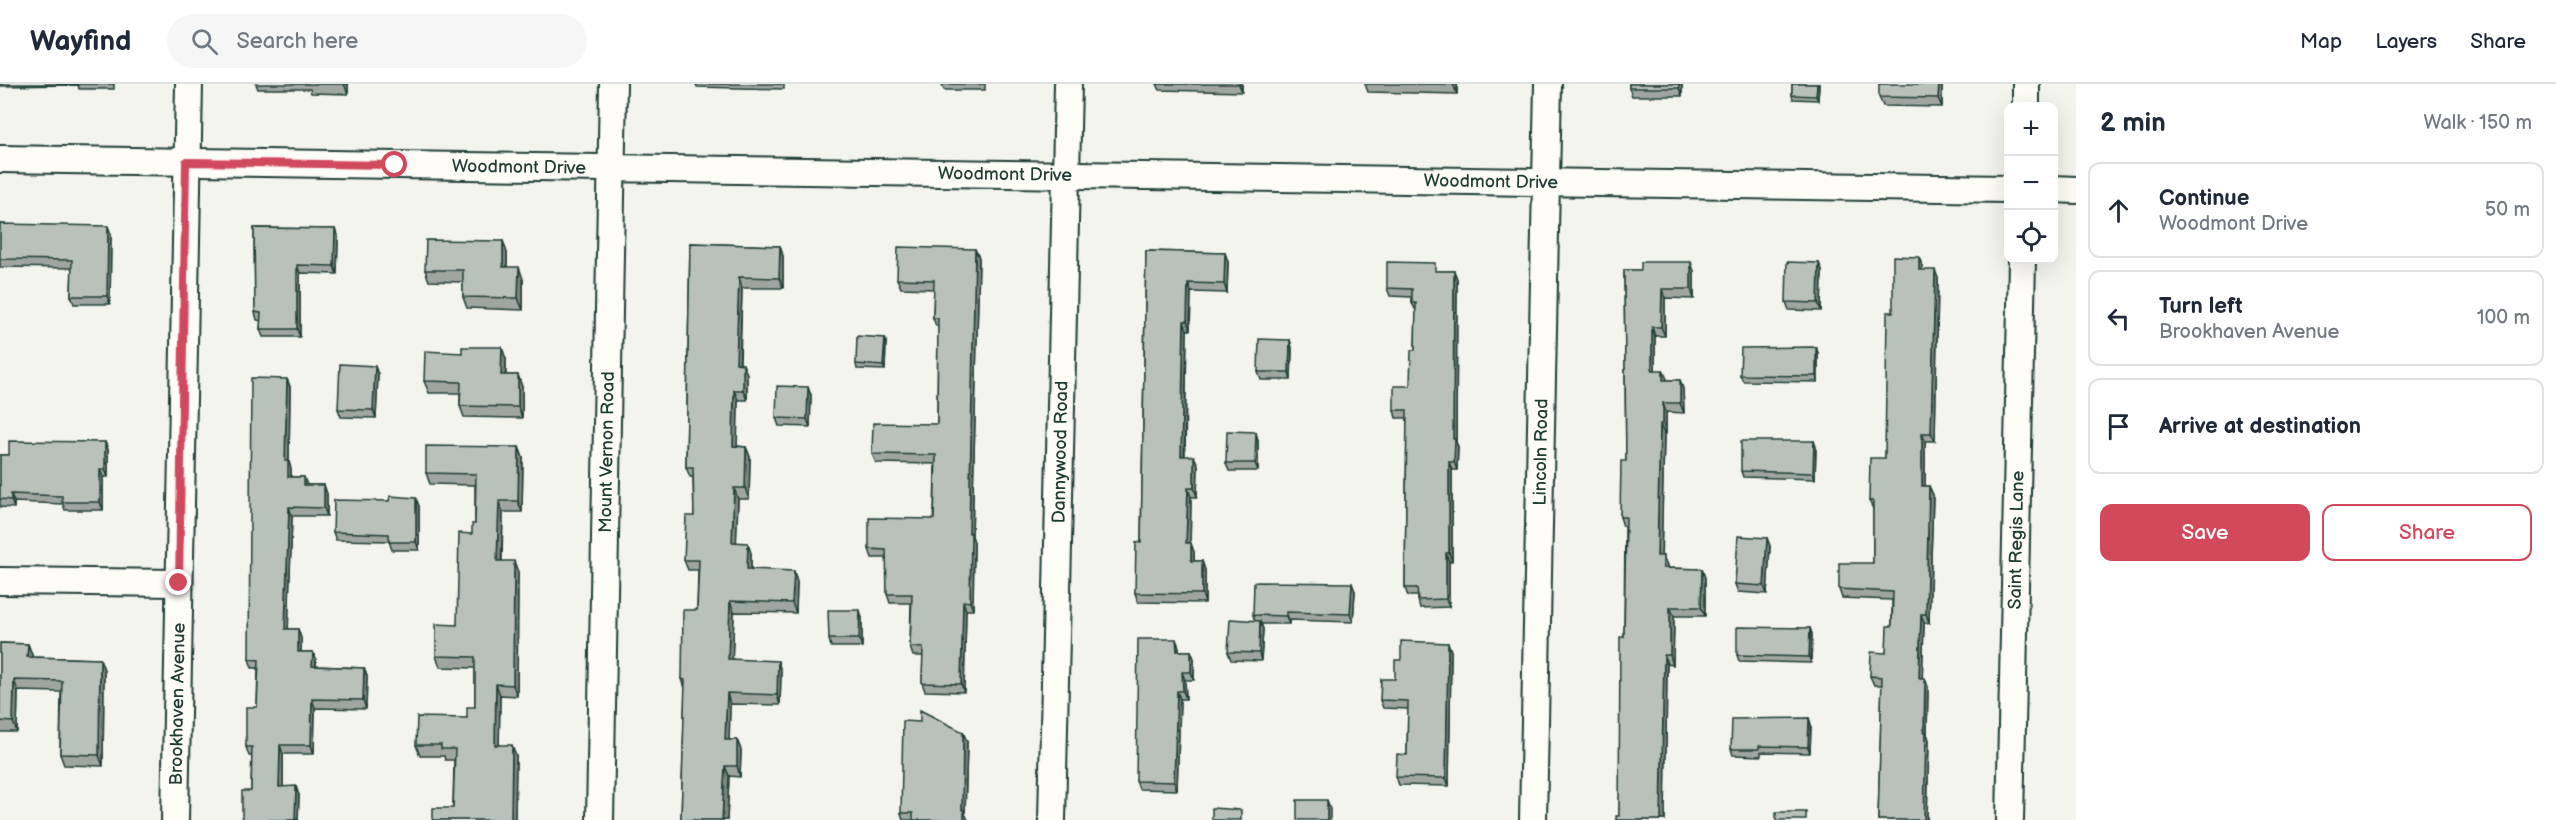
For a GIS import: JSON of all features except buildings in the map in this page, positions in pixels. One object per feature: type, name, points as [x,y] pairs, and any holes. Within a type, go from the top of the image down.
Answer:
[{"type":"street","name":"Brookhaven Avenue","points":[[175,820],[189,84]]},
{"type":"street","name":"Mount Vernon Road","points":[[600,820],[613,84]]},
{"type":"street","name":"Dannywood Road","points":[[1052,820],[1068,84]]},
{"type":"street","name":"Lincoln Road","points":[[1533,820],[1548,84]]},
{"type":"street","points":[[2026,84],[2026,102]]},
{"type":"street","name":"Woodmont Drive","points":[[0,159],[2004,189]]},
{"type":"street","points":[[2058,189],[2076,190]]},
{"type":"street","name":"Saint Regis Lane","points":[[2010,820],[2022,264]]},
{"type":"street","points":[[0,581],[179,583]]},
{"type":"route","points":[[179,583],[186,162],[395,165]]}]
